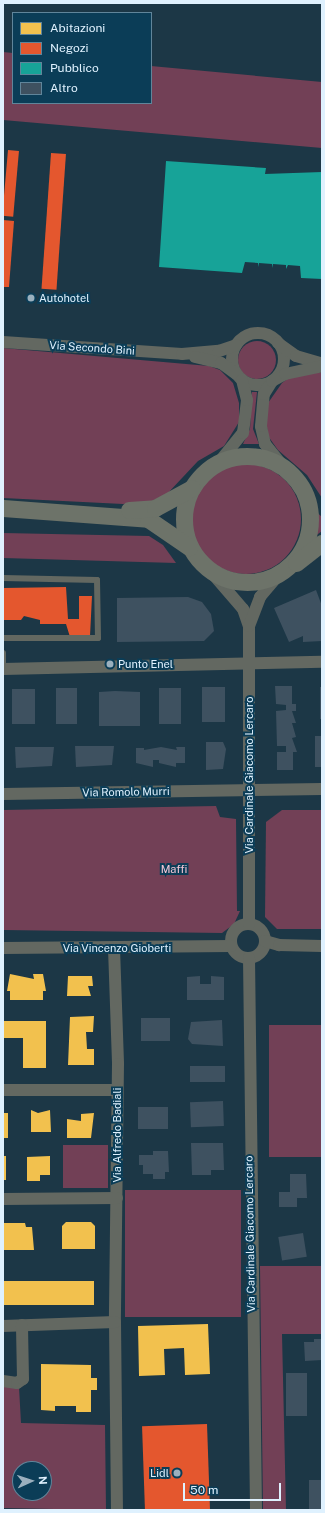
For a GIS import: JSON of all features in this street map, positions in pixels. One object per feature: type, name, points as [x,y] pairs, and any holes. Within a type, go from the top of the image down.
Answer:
[{"type":"main road","points":[[97,513],[155,508],[192,488],[220,461],[241,455],[262,457],[282,465],[307,495],[322,507]]},
{"type":"main road","points":[[189,546],[187,527],[192,488]]},
{"type":"main road","points":[[292,565],[302,550],[306,532],[307,495]]},
{"type":"main road","points":[[3,508],[97,513],[148,519],[189,546],[212,573],[240,580],[277,577],[322,543]]},
{"type":"street","points":[[220,461],[243,433],[247,400],[240,378],[232,361],[236,345],[256,333],[277,342],[296,356],[322,364]]},
{"type":"street","name":"Via Secondo Bini","points":[[3,342],[182,354],[219,351],[236,345]]},
{"type":"street","points":[[277,342],[284,358],[282,367],[264,394],[261,426],[265,444],[282,465]]},
{"type":"street","name":"Via Secondo Bini","points":[[182,354],[221,363],[240,378]]},
{"type":"street","points":[[240,378],[257,385],[272,381],[298,369],[322,364]]},
{"type":"street","name":"Via Cardinale Giacomo Lercaro","points":[[212,573],[244,608],[249,626],[249,924]]},
{"type":"street","name":"Via Cardinale Giacomo Lercaro","points":[[249,626],[260,597],[277,577]]},
{"type":"street","points":[[3,669],[249,662],[322,662]]},
{"type":"street","name":"Via Romolo Murri","points":[[3,794],[322,789]]},
{"type":"street","points":[[249,924],[262,931],[265,941],[258,954],[249,958],[238,955],[231,946],[234,930],[249,924]]},
{"type":"street","points":[[265,941],[279,945],[322,946]]},
{"type":"street","name":"Via Vincenzo Gioberti","points":[[3,948],[231,946]]},
{"type":"street","name":"Via Alfredo Badiali","points":[[114,948],[117,1090],[115,1322],[118,1510]]},
{"type":"street","name":"Via Cardinale Giacomo Lercaro","points":[[249,958],[256,1510]]},
{"type":"street","points":[[3,1090],[117,1090]]},
{"type":"street","points":[[3,1199],[117,1198]]},
{"type":"street","points":[[3,1326],[115,1322]]},
{"type":"street","points":[[3,1381],[18,1383],[23,1378],[22,1325]]},
{"type":"lane","points":[[3,578],[97,580],[98,638],[3,638]]},
{"type":"lane","points":[[3,653],[3,669]]},
{"type":"green space","points":[[3,52],[12,53],[12,104],[152,104],[152,66],[322,82],[322,148],[3,120]]},
{"type":"green space","points":[[257,341],[267,344],[273,350],[276,360],[273,370],[267,376],[257,379],[247,376],[241,370],[238,360],[241,350],[247,344]]},
{"type":"green space","points":[[3,348],[209,366],[220,370],[233,383],[239,403],[239,422],[224,446],[198,461],[167,494],[150,502],[123,504],[3,498]]},
{"type":"green space","points":[[322,372],[322,498],[307,475],[278,450],[268,436],[266,419],[268,403],[282,383],[290,377]]},
{"type":"green space","points":[[252,392],[257,392],[253,429],[259,444],[243,444],[250,429]]},
{"type":"green space","points":[[246,464],[267,468],[277,473],[285,480],[292,488],[297,498],[301,519],[297,540],[292,550],[285,558],[277,565],[267,570],[246,574],[225,570],[215,565],[207,558],[200,550],[195,540],[191,519],[195,498],[200,488],[207,480],[215,473],[225,468]]},
{"type":"green space","points":[[313,509],[322,517],[322,531],[310,540]]},
{"type":"green space","points":[[3,533],[149,536],[163,545],[176,563],[3,558]]},
{"type":"green space","name":"Maffi","points":[[216,806],[220,817],[236,819],[237,911],[240,911],[234,924],[222,933],[3,930],[3,810]]},
{"type":"green space","points":[[282,810],[322,810],[322,929],[277,929],[265,917],[266,822]]},
{"type":"green space","points":[[269,1025],[322,1025],[322,1157],[269,1157]]},
{"type":"green space","points":[[63,1145],[108,1145],[108,1188],[63,1188]]},
{"type":"green space","points":[[125,1190],[241,1190],[241,1317],[125,1317]]},
{"type":"green space","points":[[260,1266],[322,1266],[322,1334],[282,1334],[286,1510],[263,1510]]},
{"type":"green space","points":[[3,1386],[19,1387],[21,1423],[105,1425],[106,1510],[3,1508]]},
{"type":"building: Abitazioni","points":[[10,974],[34,979],[33,974],[43,974],[46,991],[43,991],[43,1000],[10,1000],[10,991],[7,991]]},
{"type":"building: Abitazioni","points":[[68,976],[92,976],[93,986],[88,986],[91,996],[67,996]]},
{"type":"building: Abitazioni","points":[[94,1016],[93,1032],[86,1032],[87,1049],[94,1049],[94,1065],[68,1065],[70,1017]]},
{"type":"building: Abitazioni","points":[[3,1021],[46,1021],[46,1068],[23,1068],[23,1038],[3,1038]]},
{"type":"building: Abitazioni","points":[[31,1110],[38,1113],[50,1110],[51,1132],[31,1132]]},
{"type":"building: Abitazioni","points":[[3,1113],[8,1113],[8,1138],[3,1138]]},
{"type":"building: Abitazioni","points":[[94,1113],[91,1138],[67,1138],[67,1119],[81,1121],[81,1114]]},
{"type":"building: Abitazioni","points":[[3,1156],[6,1156],[6,1180],[3,1180]]},
{"type":"building: Abitazioni","points":[[50,1156],[50,1175],[40,1175],[40,1181],[27,1181],[27,1157]]},
{"type":"building: Abitazioni","points":[[66,1222],[91,1222],[95,1226],[95,1249],[62,1249],[62,1226]]},
{"type":"building: Abitazioni","points":[[4,1223],[25,1223],[26,1227],[32,1227],[34,1250],[3,1250]]},
{"type":"building: Abitazioni","points":[[3,1281],[94,1281],[94,1305],[3,1305]]},
{"type":"building: Abitazioni","points":[[208,1324],[210,1374],[185,1375],[184,1348],[164,1349],[165,1375],[139,1376],[138,1326]]},
{"type":"building: Abitazioni","points":[[41,1364],[91,1365],[91,1378],[97,1378],[97,1390],[91,1390],[91,1412],[76,1412],[76,1406],[55,1406],[55,1411],[41,1410]]},
{"type":"building: Negozi","points":[[8,150],[19,151],[13,217],[3,216]]},
{"type":"building: Negozi","points":[[51,153],[66,154],[56,290],[42,289]]},
{"type":"building: Negozi","points":[[3,220],[14,221],[9,287],[3,287]]},
{"type":"building: Negozi","points":[[66,587],[68,619],[79,619],[79,596],[92,596],[90,636],[70,637],[66,624],[40,624],[40,620],[24,616],[21,620],[3,620],[3,588]]},
{"type":"building: Negozi","points":[[207,1424],[210,1510],[145,1510],[142,1426]]},
{"type":"building: Pubblico","points":[[166,161],[266,168],[265,174],[322,172],[322,279],[301,278],[300,266],[288,265],[286,269],[286,265],[273,264],[272,268],[272,264],[259,263],[259,267],[258,263],[245,262],[242,273],[159,267]]},
{"type":"building: Altro","points":[[316,590],[322,606],[322,641],[303,642],[303,636],[289,642],[274,608]]},
{"type":"building: Altro","points":[[188,597],[202,602],[211,614],[214,631],[204,641],[117,642],[117,598]]},
{"type":"building: Altro","points":[[275,686],[292,686],[292,704],[296,704],[296,711],[292,711],[296,723],[292,723],[296,737],[292,738],[297,752],[293,752],[293,770],[277,770],[277,752],[286,752],[286,746],[277,746],[276,711],[286,710],[286,705],[276,704]]},
{"type":"building: Altro","points":[[202,687],[225,687],[225,722],[202,722]]},
{"type":"building: Altro","points":[[320,687],[322,687],[322,719],[320,719]]},
{"type":"building: Altro","points":[[56,688],[77,688],[77,724],[56,724]]},
{"type":"building: Altro","points":[[159,688],[181,688],[181,724],[159,724]]},
{"type":"building: Altro","points":[[12,689],[35,689],[35,724],[12,724]]},
{"type":"building: Altro","points":[[99,692],[140,692],[140,726],[99,726]]},
{"type":"building: Altro","points":[[315,736],[322,736],[322,767],[315,767]]},
{"type":"building: Altro","points":[[206,742],[223,742],[226,749],[223,769],[206,770]]},
{"type":"building: Altro","points":[[75,746],[114,746],[112,765],[76,767]]},
{"type":"building: Altro","points":[[15,747],[54,747],[52,766],[16,768]]},
{"type":"building: Altro","points":[[161,747],[177,750],[176,747],[185,747],[185,763],[176,763],[176,767],[159,763],[159,760],[153,760],[153,767],[136,763],[136,748],[144,748],[144,750]]},
{"type":"building: Altro","points":[[200,976],[200,984],[211,984],[211,976],[224,977],[224,1000],[187,1000],[187,977]]},
{"type":"building: Altro","points":[[141,1018],[170,1018],[170,1041],[141,1041]]},
{"type":"building: Altro","points":[[222,1020],[223,1046],[192,1044],[188,1039],[191,1022]]},
{"type":"building: Altro","points":[[190,1066],[225,1066],[225,1082],[190,1082]]},
{"type":"building: Altro","points":[[223,1101],[224,1126],[191,1127],[190,1102]]},
{"type":"building: Altro","points":[[138,1107],[168,1107],[168,1129],[138,1129]]},
{"type":"building: Altro","points":[[191,1143],[223,1143],[224,1170],[211,1170],[211,1175],[192,1175]]},
{"type":"building: Altro","points":[[153,1151],[168,1151],[169,1172],[165,1172],[165,1179],[153,1179],[153,1174],[143,1174],[143,1165],[139,1165],[139,1155],[153,1155]]},
{"type":"building: Altro","points":[[290,1174],[306,1174],[307,1198],[297,1198],[297,1207],[279,1207],[279,1192],[290,1192]]},
{"type":"building: Altro","points":[[303,1233],[307,1257],[282,1261],[278,1237]]},
{"type":"building: Altro","points":[[314,1339],[322,1339],[322,1360],[305,1361],[304,1342],[314,1342]]},
{"type":"building: Altro","points":[[286,1373],[307,1373],[307,1416],[286,1416]]},
{"type":"building: Altro","points":[[309,1480],[322,1480],[322,1510],[309,1510]]},
{"type":"place","name":"Autohotel","points":[[31,298]]},
{"type":"place","name":"Punto Enel","points":[[110,664]]},
{"type":"place","name":"Lidl","points":[[177,1473]]}]
